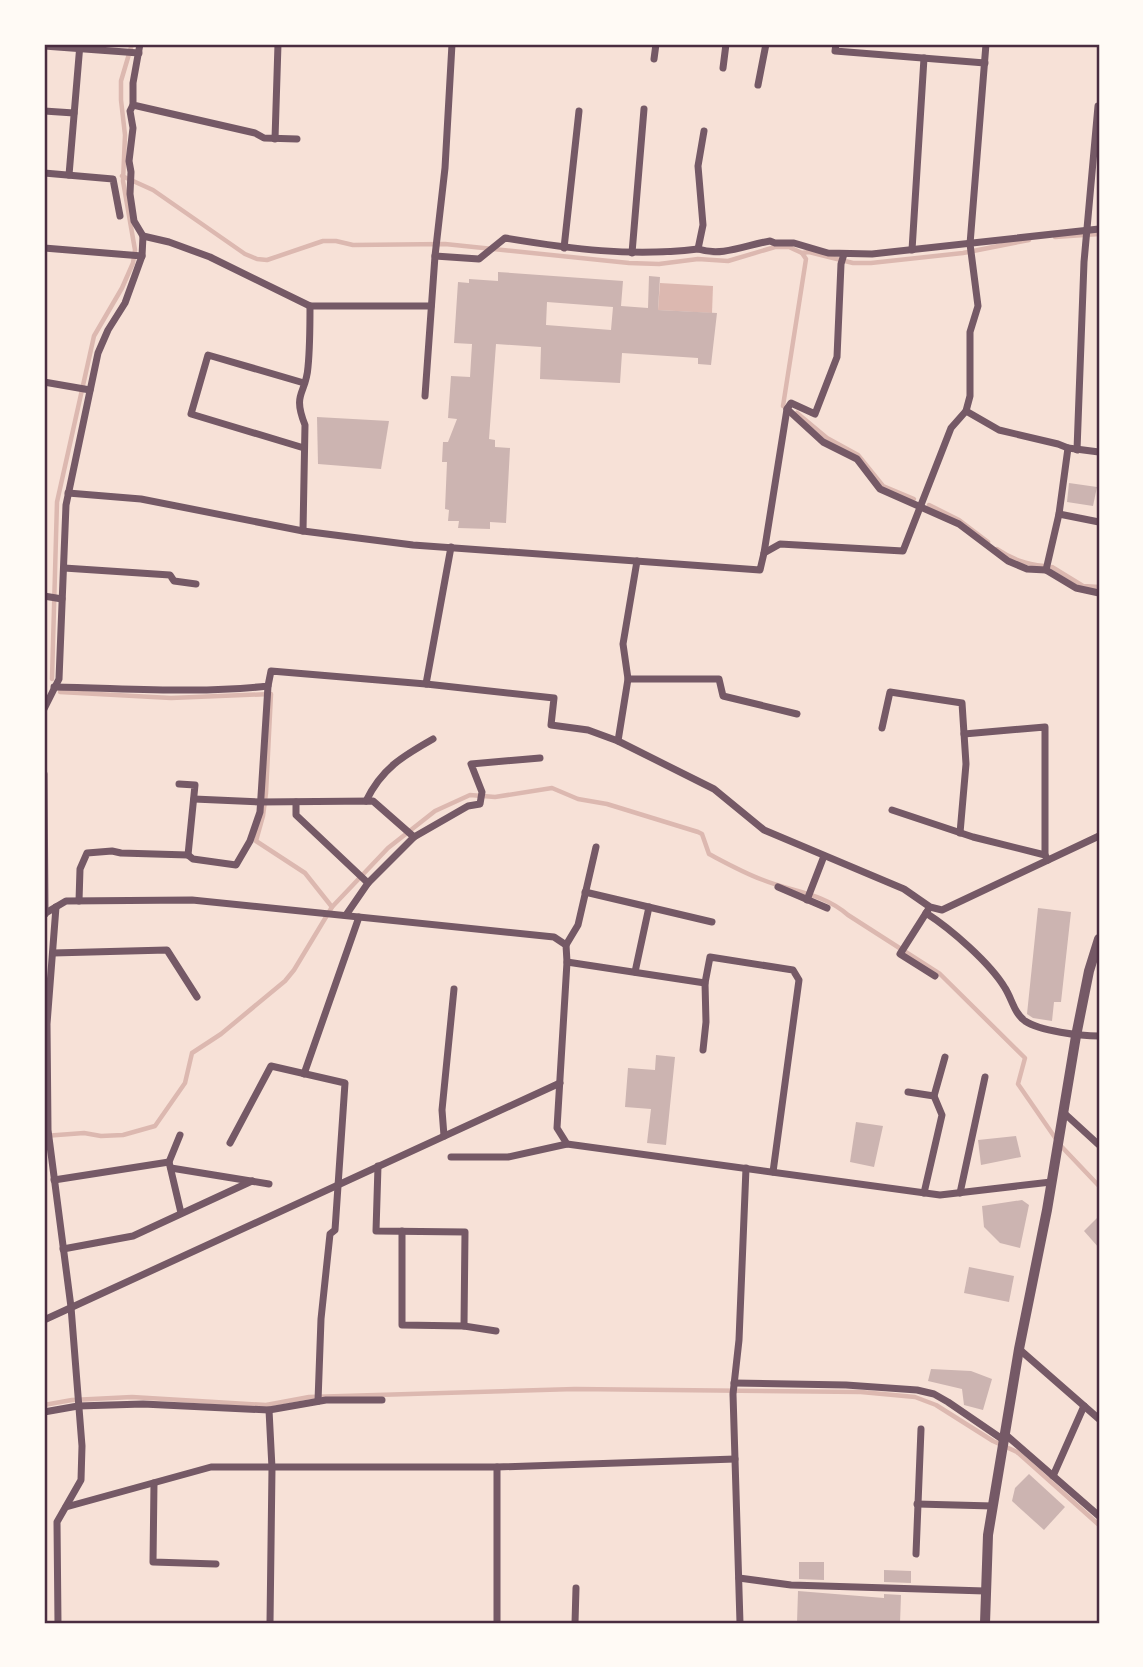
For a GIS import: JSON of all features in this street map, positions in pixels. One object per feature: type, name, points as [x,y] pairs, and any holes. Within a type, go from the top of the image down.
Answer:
[{"type":"street","points":[[140,44],[136,53],[133,105],[130,111],[133,128],[129,161],[134,221],[143,236],[210,257],[310,306],[431,306]]},
{"type":"street","points":[[275,138],[278,44]]},
{"type":"street","points":[[425,396],[435,238],[445,169],[452,44]]},
{"type":"street","points":[[654,59],[656,44]]},
{"type":"street","points":[[723,68],[726,44]]},
{"type":"street","points":[[758,85],[766,44]]},
{"type":"street","points":[[836,44],[835,51],[985,63]]},
{"type":"street","points":[[764,553],[780,544],[903,551],[951,428],[966,411],[970,396],[970,331],[978,306],[970,248],[986,44]]},
{"type":"street","points":[[44,46],[79,46],[136,53]]},
{"type":"street","points":[[69,175],[79,46]]},
{"type":"street","points":[[912,250],[924,58]]},
{"type":"street","points":[[133,105],[255,133],[264,138],[297,139]]},
{"type":"street","points":[[1046,570],[1073,449],[1098,106]]},
{"type":"street","points":[[632,253],[644,109]]},
{"type":"street","points":[[44,111],[74,113]]},
{"type":"street","points":[[564,248],[579,111]]},
{"type":"street","points":[[698,249],[703,225],[698,166],[704,131]]},
{"type":"street","points":[[44,173],[113,179],[120,216]]},
{"type":"street","points":[[435,256],[479,259],[505,238],[564,248],[657,254],[698,249],[709,252],[725,251],[770,241],[794,243],[843,259],[912,250],[970,248],[1087,233],[1099,229]]},
{"type":"street","points":[[44,709],[46,697],[59,679],[54,598],[64,568],[68,493],[84,389],[108,330],[125,303],[143,236]]},
{"type":"street","points":[[44,248],[137,255]]},
{"type":"street","points":[[68,493],[141,499],[303,531],[414,545],[760,570],[788,409],[791,403],[815,414],[837,357],[843,259]]},
{"type":"street","points":[[303,531],[305,425],[299,409],[299,395],[308,371],[310,306]]},
{"type":"street","points":[[303,383],[208,355],[191,414],[304,448]]},
{"type":"street","points":[[44,382],[84,389]]},
{"type":"street","points":[[788,409],[823,442],[857,459],[880,489],[959,524],[1008,561],[1027,569],[1046,570],[1076,588],[1099,593]]},
{"type":"street","points":[[966,411],[999,430],[1073,449],[1099,452]]},
{"type":"street","points":[[1059,514],[1099,522]]},
{"type":"street","points":[[426,684],[451,547]]},
{"type":"street","points":[[618,741],[628,679],[623,645],[637,561]]},
{"type":"street","points":[[64,568],[170,575],[174,582],[196,584]]},
{"type":"street","points":[[79,901],[80,869],[87,853],[112,851],[188,855],[193,859],[236,865],[250,841],[263,802],[267,691],[271,671],[554,698],[551,725],[588,730],[618,741],[714,789],[764,830],[904,889],[980,959],[1005,987],[1017,1013],[1026,1022],[1076,1036],[1099,1036]]},
{"type":"street","points":[[628,679],[719,679],[723,696],[797,714]]},
{"type":"street","points":[[54,687],[267,691]]},
{"type":"street","points":[[882,728],[890,692],[962,703],[966,764],[961,833]]},
{"type":"street","points":[[964,734],[1045,727],[1046,858]]},
{"type":"street","points":[[366,801],[372,788],[397,759],[433,739]]},
{"type":"street","points":[[346,915],[364,879],[410,834],[468,806],[480,804],[482,795],[471,764],[540,758]]},
{"type":"street","points":[[44,774],[44,914]]},
{"type":"street","points":[[179,784],[195,785],[188,855]]},
{"type":"street","points":[[194,799],[263,802],[373,801],[410,834]]},
{"type":"street","points":[[296,802],[296,815],[364,879]]},
{"type":"street","points":[[892,810],[1046,858]]},
{"type":"street","points":[[928,910],[942,910],[1046,858],[1099,836]]},
{"type":"street","points":[[567,1144],[557,1128],[566,944],[578,925],[596,847]]},
{"type":"street","points":[[809,896],[824,856]]},
{"type":"street","points":[[778,887],[809,896],[827,908]]},
{"type":"street","points":[[584,892],[712,922]]},
{"type":"street","points":[[44,914],[66,901],[192,900],[554,937],[566,944]]},
{"type":"street","points":[[56,907],[45,1024],[47,1133],[71,1307],[82,1446],[81,1480],[57,1522],[58,1623]]},
{"type":"street","points":[[635,972],[649,907]]},
{"type":"street","points":[[928,910],[900,954],[934,976]]},
{"type":"street","points":[[304,1074],[359,917]]},
{"type":"street","points":[[985,1623],[986,1561],[1019,1349],[1076,1036],[1089,971],[1099,939]]},
{"type":"street","points":[[52,953],[167,950],[197,997]]},
{"type":"street","points":[[703,1050],[706,1022],[705,984],[710,957],[793,970],[799,980],[773,1172]]},
{"type":"street","points":[[567,962],[705,984]]},
{"type":"street","points":[[444,1136],[442,1110],[454,989]]},
{"type":"street","points":[[924,1193],[942,1115],[934,1096],[945,1057]]},
{"type":"street","points":[[230,1143],[271,1066],[345,1083],[335,1230],[330,1234],[321,1319],[318,1398]]},
{"type":"street","points":[[960,1193],[985,1077]]},
{"type":"street","points":[[44,1320],[560,1083]]},
{"type":"street","points":[[908,1092],[934,1096]]},
{"type":"street","points":[[1063,1112],[1099,1145]]},
{"type":"street","points":[[180,1135],[170,1165],[181,1213]]},
{"type":"street","points":[[451,1157],[508,1157],[567,1144],[940,1195],[1051,1182]]},
{"type":"street","points":[[54,1180],[170,1165],[269,1184]]},
{"type":"street","points":[[378,1166],[376,1231],[464,1232],[464,1326]]},
{"type":"street","points":[[740,1623],[733,1388],[739,1340],[746,1168]]},
{"type":"street","points":[[63,1249],[133,1236],[252,1181]]},
{"type":"street","points":[[402,1231],[402,1325],[464,1326],[496,1331]]},
{"type":"street","points":[[1019,1349],[1099,1419]]},
{"type":"street","points":[[733,1388],[846,1385],[917,1390],[934,1394],[1053,1476],[1099,1516]]},
{"type":"street","points":[[44,1412],[78,1401],[269,1409],[318,1398],[382,1400]]},
{"type":"street","points":[[1053,1476],[1084,1406]]},
{"type":"street","points":[[269,1409],[272,1468],[270,1623]]},
{"type":"street","points":[[916,1554],[921,1429]]},
{"type":"street","points":[[66,1507],[211,1467],[497,1467],[735,1459]]},
{"type":"street","points":[[496,1623],[497,1467]]},
{"type":"street","points":[[153,1483],[153,1562],[216,1564]]},
{"type":"street","points":[[917,1504],[993,1506]]},
{"type":"street","points":[[739,1578],[791,1584],[985,1591]]},
{"type":"street","points":[[575,1623],[576,1588]]},
{"type":"shaded area","points":[[660,283],[713,286],[712,313],[658,310]]},
{"type":"building","points":[[498,272],[623,281],[621,306],[648,308],[649,276],[660,277],[658,310],[717,313],[711,365],[698,364],[698,358],[622,353],[620,383],[540,379],[541,347],[496,344],[489,439],[495,440],[495,447],[510,448],[506,523],[490,522],[490,529],[458,528],[459,521],[448,521],[449,510],[445,509],[447,462],[442,462],[443,442],[448,442],[457,419],[448,418],[451,376],[470,377],[472,344],[454,343],[458,282],[469,283],[469,279],[498,281]],"holes":[[[547,302],[613,307],[611,330],[546,325]]]},
{"type":"building","points":[[317,417],[389,421],[381,469],[318,464]]},
{"type":"building","points":[[1069,483],[1097,487],[1093,506],[1067,502]]},
{"type":"building","points":[[1038,908],[1071,912],[1061,1002],[1054,1002],[1052,1021],[1033,1018],[1027,1014]]},
{"type":"building","points":[[656,1055],[675,1057],[666,1145],[647,1143],[651,1109],[625,1107],[628,1068],[655,1070]]},
{"type":"building","points":[[856,1122],[883,1126],[874,1167],[850,1162]]},
{"type":"building","points":[[1016,1136],[1021,1157],[981,1165],[978,1140]]},
{"type":"building","points":[[1022,1200],[1029,1205],[1020,1248],[1000,1243],[984,1227],[982,1206]]},
{"type":"building","points":[[1099,1216],[1099,1248],[1084,1231]]},
{"type":"building","points":[[969,1267],[1014,1276],[1009,1302],[964,1293]]},
{"type":"building","points":[[931,1369],[971,1371],[992,1379],[983,1410],[964,1405],[962,1389],[928,1381]]},
{"type":"building","points":[[1029,1474],[1065,1507],[1044,1530],[1012,1501],[1015,1488]]},
{"type":"building","points":[[799,1562],[824,1562],[824,1580],[799,1579]]},
{"type":"building","points":[[884,1570],[911,1571],[911,1583],[884,1582]]},
{"type":"building","points":[[798,1591],[884,1598],[884,1594],[901,1595],[900,1623],[797,1623]]},
{"type":"waterway","points":[[52,679],[57,502],[94,336],[122,288],[133,263],[135,250],[123,181],[125,135],[121,100],[121,81],[132,44]]},
{"type":"waterway","points":[[122,176],[153,190],[245,254],[257,259],[267,260],[323,241],[353,245],[445,244],[659,264],[698,259],[728,261],[775,247],[789,247],[802,253],[806,259],[783,406]]},
{"type":"waterway","points":[[1055,237],[1099,234]]},
{"type":"waterway","points":[[802,253],[809,252],[853,263],[871,263],[963,253],[1029,240]]},
{"type":"waterway","points":[[797,413],[827,438],[858,455],[883,486],[914,499]]},
{"type":"waterway","points":[[929,505],[959,520],[988,542]]},
{"type":"waterway","points":[[997,549],[1019,561],[1044,566]]},
{"type":"waterway","points":[[1052,567],[1083,586],[1099,587]]},
{"type":"waterway","points":[[60,692],[171,698],[271,694],[266,793],[256,841],[305,873],[332,907]]},
{"type":"waterway","points":[[44,1136],[84,1133],[101,1136],[123,1135],[155,1126],[185,1083],[192,1053],[221,1034],[285,981],[332,907],[388,848],[435,811],[470,795],[495,797],[552,788],[578,799],[607,804],[698,832],[702,834],[709,854],[756,877],[828,902],[940,974],[1025,1058],[1018,1084],[1056,1139]]},
{"type":"waterway","points":[[1061,1146],[1099,1186]]},
{"type":"waterway","points":[[44,1405],[72,1400],[132,1397],[266,1405],[309,1397],[575,1389],[861,1392],[915,1397],[936,1405],[993,1441],[1017,1452],[1099,1525]]}]
